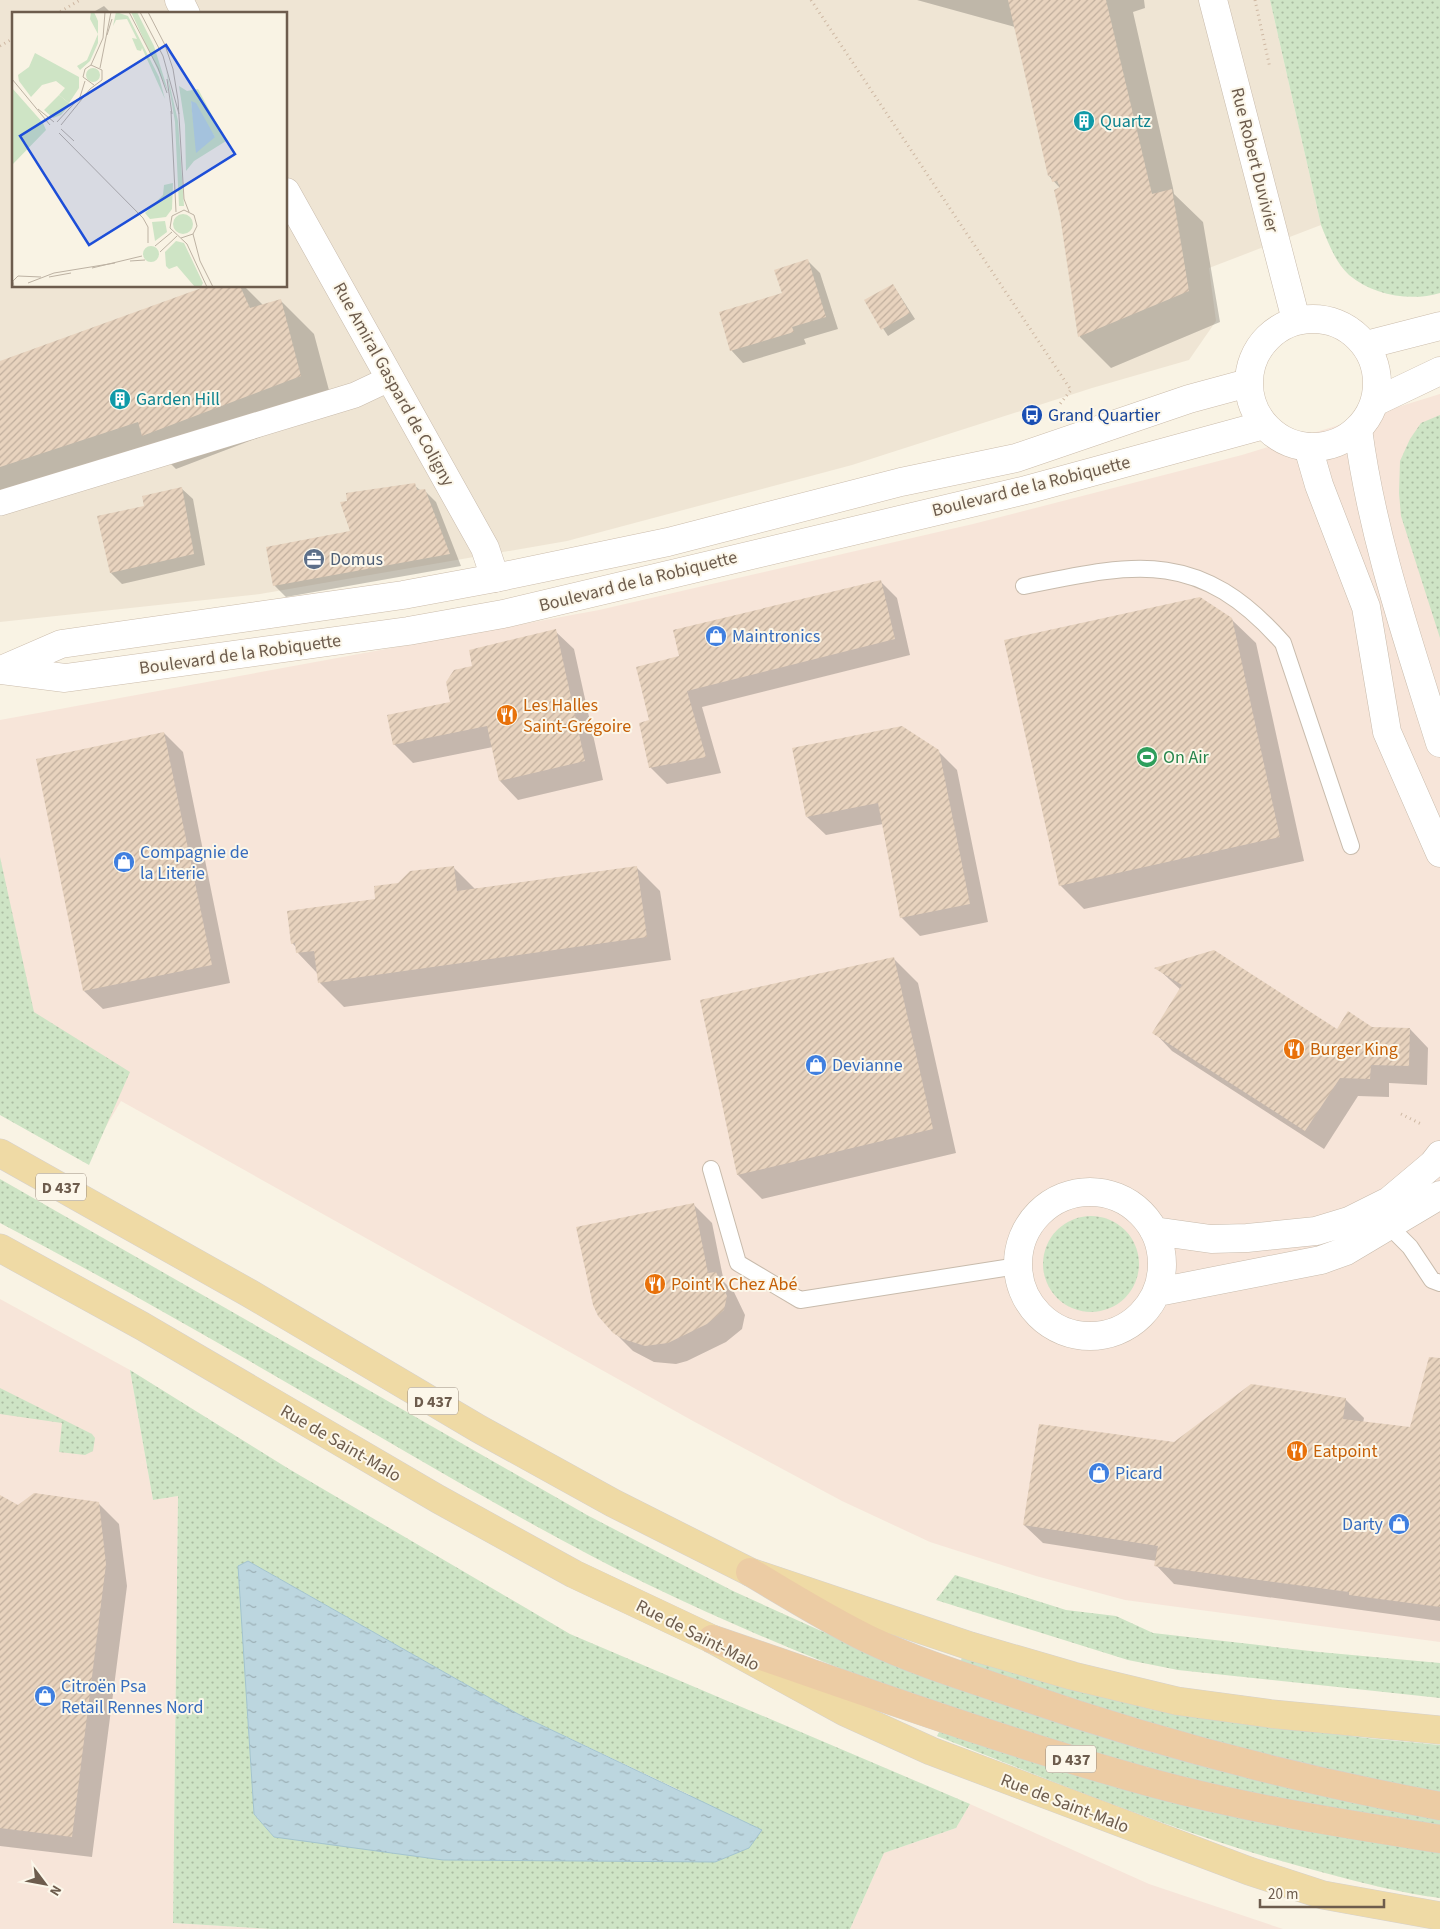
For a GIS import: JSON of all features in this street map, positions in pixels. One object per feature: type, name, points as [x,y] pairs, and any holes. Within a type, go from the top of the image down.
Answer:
[{"type":"highway","name":"D 437","points":[[750,1572],[819,1613],[870,1639],[959,1674],[1063,1711],[1166,1743],[1262,1769],[1359,1791],[1440,1806]]},
{"type":"highway","name":"D 437","points":[[712,1639],[1045,1751],[1158,1784],[1345,1824],[1440,1839]]},
{"type":"main road","points":[[179,0],[185,12]]},
{"type":"main road","name":"Rue Robert Duvivier","points":[[1214,0],[1296,320]]},
{"type":"main road","name":"Rue Amiral Gaspard de Coligny","points":[[288,196],[485,548],[495,578]]},
{"type":"main road","points":[[1312,318],[1328,320],[1342,325],[1356,334],[1366,345],[1374,363],[1378,382],[1375,402],[1368,416],[1358,429],[1343,440],[1326,446],[1308,448],[1292,444],[1277,436],[1264,425],[1255,412],[1248,383],[1250,366],[1257,350],[1267,337],[1281,326],[1296,320],[1312,318]]},
{"type":"main road","points":[[1366,345],[1440,326]]},
{"type":"main road","points":[[1375,402],[1440,371]]},
{"type":"main road","name":"Boulevard de la Robiquette","points":[[1,670],[61,644],[286,614],[495,578],[668,542],[901,482],[1016,458],[1198,396],[1248,383]]},
{"type":"main road","name":"Boulevard de la Robiquette","points":[[1,670],[65,678],[408,631],[503,614],[1026,490],[1264,425]]},
{"type":"main road","points":[[1358,429],[1364,474],[1376,530],[1440,743]]},
{"type":"main road","points":[[1308,448],[1319,485],[1366,607],[1387,732],[1440,853]]},
{"type":"main road","name":"D 437","points":[[0,1153],[249,1293],[479,1429],[613,1503],[750,1572]]},
{"type":"main road","points":[[1154,1231],[1211,1239],[1247,1238],[1316,1231],[1349,1221],[1389,1201],[1433,1164],[1440,1155]]},
{"type":"main road","points":[[1084,1193],[1106,1194],[1126,1202],[1138,1210],[1154,1231],[1162,1250],[1162,1271],[1158,1292],[1146,1310],[1131,1324],[1118,1330],[1091,1337],[1070,1334],[1051,1325],[1033,1309],[1022,1289],[1018,1266],[1021,1244],[1030,1225],[1045,1208],[1063,1197],[1084,1193]]},
{"type":"main road","points":[[1158,1292],[1321,1260],[1346,1252],[1440,1195]]},
{"type":"main road","name":"Rue de Saint-Malo","points":[[0,1248],[142,1326],[429,1494],[574,1574],[712,1639],[845,1712],[931,1751],[1249,1871],[1323,1895],[1440,1916]]},
{"type":"main road","points":[[750,1572],[970,1646],[1074,1676],[1177,1701],[1272,1714],[1440,1730]]},
{"type":"street","points":[[0,503],[355,395],[390,378]]},
{"type":"lane","points":[[1024,586],[1094,572],[1157,568],[1191,575],[1239,601],[1264,621],[1282,643],[1290,659],[1298,692],[1351,846]]},
{"type":"lane","points":[[711,1169],[738,1263],[800,1300],[1018,1266]]},
{"type":"lane","points":[[1390,1227],[1410,1247],[1432,1280],[1440,1283]]},
{"type":"path","points":[[59,12],[80,0]]},
{"type":"path","points":[[810,0],[1071,390],[1059,406]]},
{"type":"path","points":[[0,46],[12,39]]},
{"type":"path","points":[[1401,1114],[1426,1127]]},
{"type":"shaded area","points":[[0,0],[1270,0],[1321,225],[1209,268],[1216,321],[1189,360],[1092,388],[852,465],[567,541],[260,594],[0,622]]},
{"type":"shaded area","points":[[1440,394],[1440,1642],[1125,1600],[1036,1576],[930,1542],[842,1501],[693,1421],[121,1101],[92,1150],[0,1098],[0,720],[599,610],[973,524],[1242,455]]},
{"type":"shaded area","points":[[0,1299],[130,1370],[153,1500],[178,1496],[173,1923],[272,1929],[0,1929]]},
{"type":"shaded area","points":[[970,1804],[1149,1884],[1283,1929],[850,1929],[884,1853],[956,1828]]},
{"type":"green space","points":[[1270,0],[1440,0],[1440,293],[1428,296],[1404,297],[1380,292],[1369,288],[1349,275],[1336,258],[1321,225]]},
{"type":"green space","points":[[1440,415],[1440,638],[1401,516],[1399,493],[1400,461],[1410,439],[1421,423]]},
{"type":"green space","points":[[0,857],[34,1012],[130,1072],[89,1165],[0,1115]]},
{"type":"green space","points":[[0,1179],[587,1515],[733,1591],[819,1630],[914,1670],[1218,1769],[1354,1803],[1440,1819],[1440,1826],[1327,1807],[1215,1785],[1069,1747],[926,1701],[786,1646],[717,1616],[618,1570],[557,1537],[466,1487],[154,1307],[0,1223]]},
{"type":"green space","points":[[1091,1216],[1109,1220],[1125,1230],[1135,1246],[1139,1264],[1135,1282],[1125,1298],[1109,1308],[1091,1312],[1073,1308],[1057,1298],[1047,1282],[1043,1264],[1047,1246],[1057,1230],[1073,1220]]},
{"type":"green space","points":[[130,1370],[289,1469],[570,1634],[970,1804],[956,1828],[884,1853],[850,1929],[272,1929],[173,1923],[178,1496],[153,1500]],"holes":[[[248,1561],[518,1714],[690,1795],[274,1837],[254,1814],[239,1566]]]},
{"type":"green space","points":[[0,1388],[92,1434],[95,1438],[93,1451],[85,1455],[59,1452],[62,1423],[0,1414]]},
{"type":"green space","points":[[955,1575],[1066,1610],[1116,1616],[1153,1633],[1319,1652],[1440,1663],[1440,1698],[1178,1670],[1128,1660],[936,1600]]},
{"type":"green space","points":[[962,1656],[1153,1710],[1367,1738],[1440,1745],[1440,1793],[1290,1762],[1150,1725],[961,1661]]},
{"type":"green space","points":[[940,1730],[1280,1826],[1440,1853],[1440,1898],[1396,1891],[1275,1859],[1178,1828],[937,1736]]},
{"type":"water","points":[[248,1561],[518,1714],[762,1830],[749,1848],[715,1862],[443,1860],[274,1837],[254,1814],[238,1566]]},
{"type":"building","points":[[1008,0],[1106,0],[1152,194],[1172,189],[1189,291],[1078,337],[1060,216],[1054,190],[1060,187],[1057,181],[1052,182],[1051,176],[1048,176]]},
{"type":"building","points":[[808,259],[826,317],[792,327],[794,332],[730,351],[719,312],[782,293],[774,270]]},
{"type":"building","points":[[893,284],[910,313],[881,330],[864,300]]},
{"type":"building","name":"Garden Hill","points":[[201,288],[241,288],[250,308],[281,299],[301,376],[142,436],[138,422],[0,467],[0,361]]},
{"type":"building","points":[[415,483],[417,490],[425,489],[450,554],[273,586],[266,547],[350,531],[340,502],[347,501],[346,493]]},
{"type":"building","points":[[182,487],[194,554],[110,573],[97,516],[144,506],[142,496]]},
{"type":"building","points":[[881,580],[895,639],[687,691],[706,757],[649,768],[639,723],[649,720],[636,667],[679,656],[673,630]]},
{"type":"building","name":"On Air","points":[[1200,597],[1232,618],[1280,837],[1059,886],[1004,640]]},
{"type":"building","name":"Les Halles Saint-Grégoire","points":[[556,629],[585,761],[499,781],[487,726],[393,745],[387,715],[450,702],[446,682],[454,670],[472,666],[469,650]]},
{"type":"building","points":[[902,726],[939,750],[970,904],[900,918],[878,803],[806,817],[792,748]]},
{"type":"building","name":"Compagnie de la Literie","points":[[164,732],[212,965],[83,991],[36,759]]},
{"type":"building","points":[[454,866],[457,891],[637,866],[647,937],[318,983],[314,951],[296,953],[295,943],[291,944],[287,911],[375,899],[374,886],[398,883],[410,871]]},
{"type":"building","name":"Burger King","points":[[1214,950],[1337,1029],[1348,1011],[1372,1027],[1410,1028],[1409,1066],[1371,1065],[1370,1079],[1340,1078],[1305,1131],[1152,1033],[1182,985],[1154,968]]},
{"type":"building","name":"Devianne","points":[[894,957],[933,1129],[737,1175],[700,1000]]},
{"type":"building","name":"Point K Chez Abé","points":[[694,1203],[708,1273],[716,1272],[727,1296],[724,1310],[707,1324],[668,1343],[645,1346],[623,1339],[613,1333],[598,1316],[593,1305],[576,1227]]},
{"type":"building","points":[[1429,1357],[1440,1358],[1440,1607],[1349,1595],[1349,1592],[1154,1566],[1158,1546],[1023,1525],[1039,1424],[1174,1442],[1251,1384],[1346,1398],[1343,1419],[1410,1427]]},
{"type":"building","name":"Citroën Psa Retail Rennes Nord","points":[[34,1493],[99,1502],[106,1564],[72,1837],[0,1828],[0,1495],[18,1505]]},
{"type":"place","name":"Quartz","points":[[1084,121]]},
{"type":"place","name":"Garden Hill","points":[[120,399]]},
{"type":"place","name":"Grand Quartier","points":[[1032,415]]},
{"type":"place","name":"Domus","points":[[314,559]]},
{"type":"place","name":"Maintronics","points":[[716,636]]},
{"type":"place","name":"Les Halles Saint-Grégoire","points":[[507,715]]},
{"type":"place","name":"On Air","points":[[1147,757]]},
{"type":"place","name":"Compagnie de la Literie","points":[[124,862]]},
{"type":"place","name":"Burger King","points":[[1294,1049]]},
{"type":"place","name":"Devianne","points":[[816,1065]]},
{"type":"place","name":"Point K Chez Abé","points":[[655,1284]]},
{"type":"place","name":"Eatpoint","points":[[1297,1451]]},
{"type":"place","name":"Picard","points":[[1099,1473]]},
{"type":"place","name":"Darty","points":[[1399,1524]]},
{"type":"place","name":"Citroën Psa Retail Rennes Nord","points":[[45,1696]]}]
